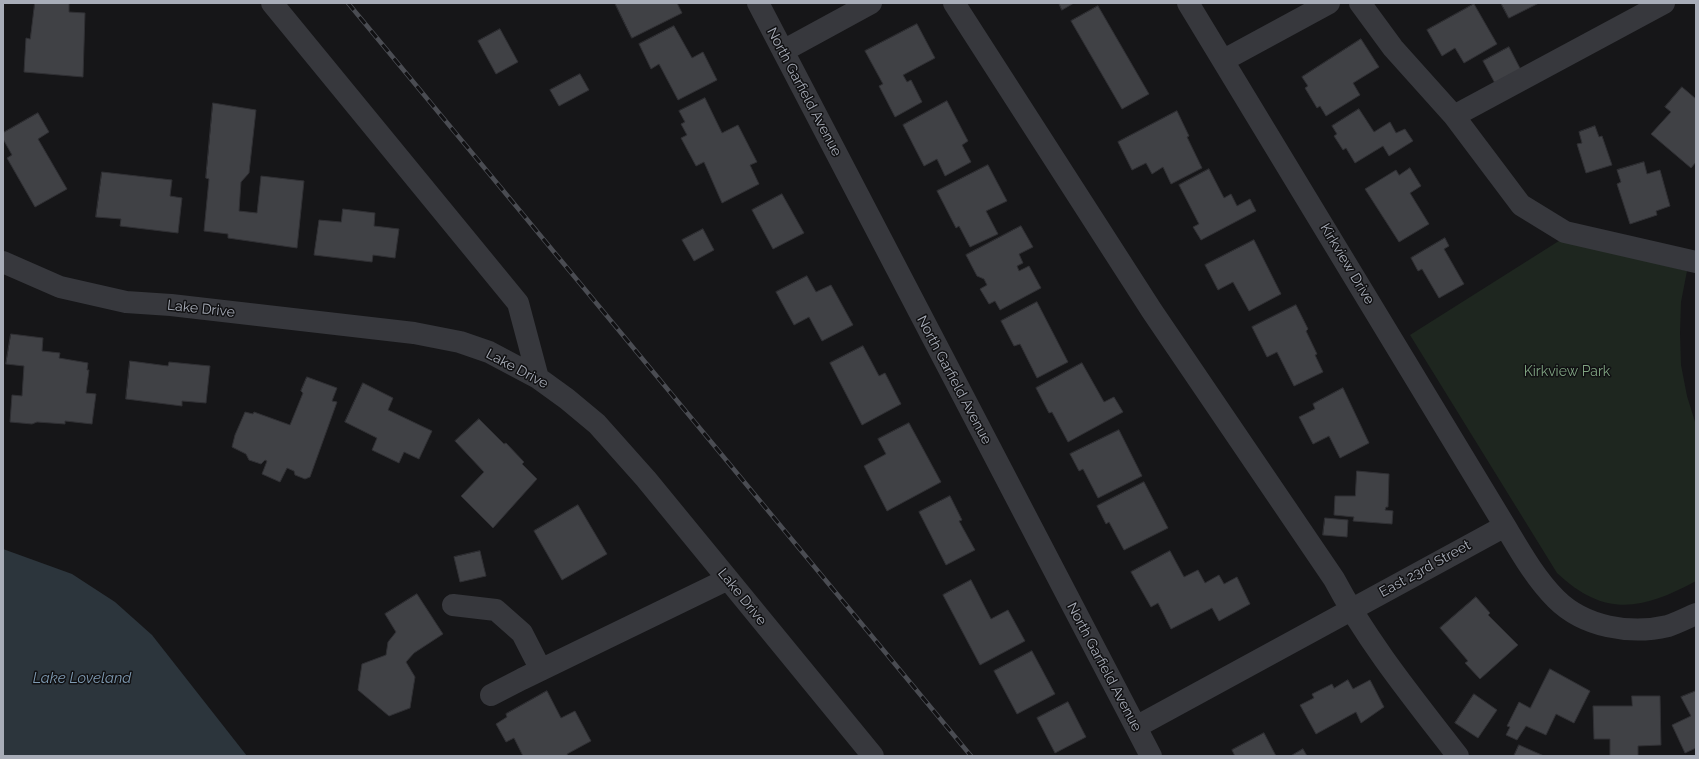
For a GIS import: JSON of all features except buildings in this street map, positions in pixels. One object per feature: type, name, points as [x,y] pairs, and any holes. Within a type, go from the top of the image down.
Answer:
[{"type":"street","points":[[272,3],[518,303],[538,378]]},
{"type":"street","name":"North Garfield Avenue","points":[[758,3],[1151,756]]},
{"type":"street","points":[[783,51],[871,3]]},
{"type":"street","points":[[954,3],[1152,311],[1334,579],[1351,610],[1390,667],[1458,756]]},
{"type":"street","name":"Kirkview Drive","points":[[1188,3],[1224,60],[1505,526]]},
{"type":"street","points":[[1224,60],[1329,3]]},
{"type":"street","points":[[1360,3],[1393,48],[1454,116],[1521,205],[1565,232],[1696,262]]},
{"type":"street","points":[[1454,116],[1664,3]]},
{"type":"street","name":"Lake Drive","points":[[3,262],[34,277],[60,287],[126,302],[171,305],[414,333],[460,342],[494,355],[538,378],[567,398],[597,424],[646,479],[873,756]]},
{"type":"street","points":[[1505,526],[1530,567],[1556,599],[1574,613],[1609,628],[1636,630],[1668,626],[1696,614]]},
{"type":"street","name":"East 23rd Street","points":[[1136,728],[1505,526]]},
{"type":"street","points":[[491,695],[728,579]]},
{"type":"street","points":[[453,605],[496,610],[522,633],[541,670]]},
{"type":"green space","name":"Kirkview Park","points":[[1562,239],[1687,271],[1681,302],[1680,333],[1681,365],[1687,396],[1696,425],[1696,581],[1676,591],[1641,603],[1624,605],[1608,603],[1591,597],[1557,573],[1410,335]]},
{"type":"water","name":"Lake Loveland","points":[[3,549],[72,574],[115,602],[152,635],[247,756],[3,756]]},
{"type":"railway","points":[[348,3],[971,756]]}]
